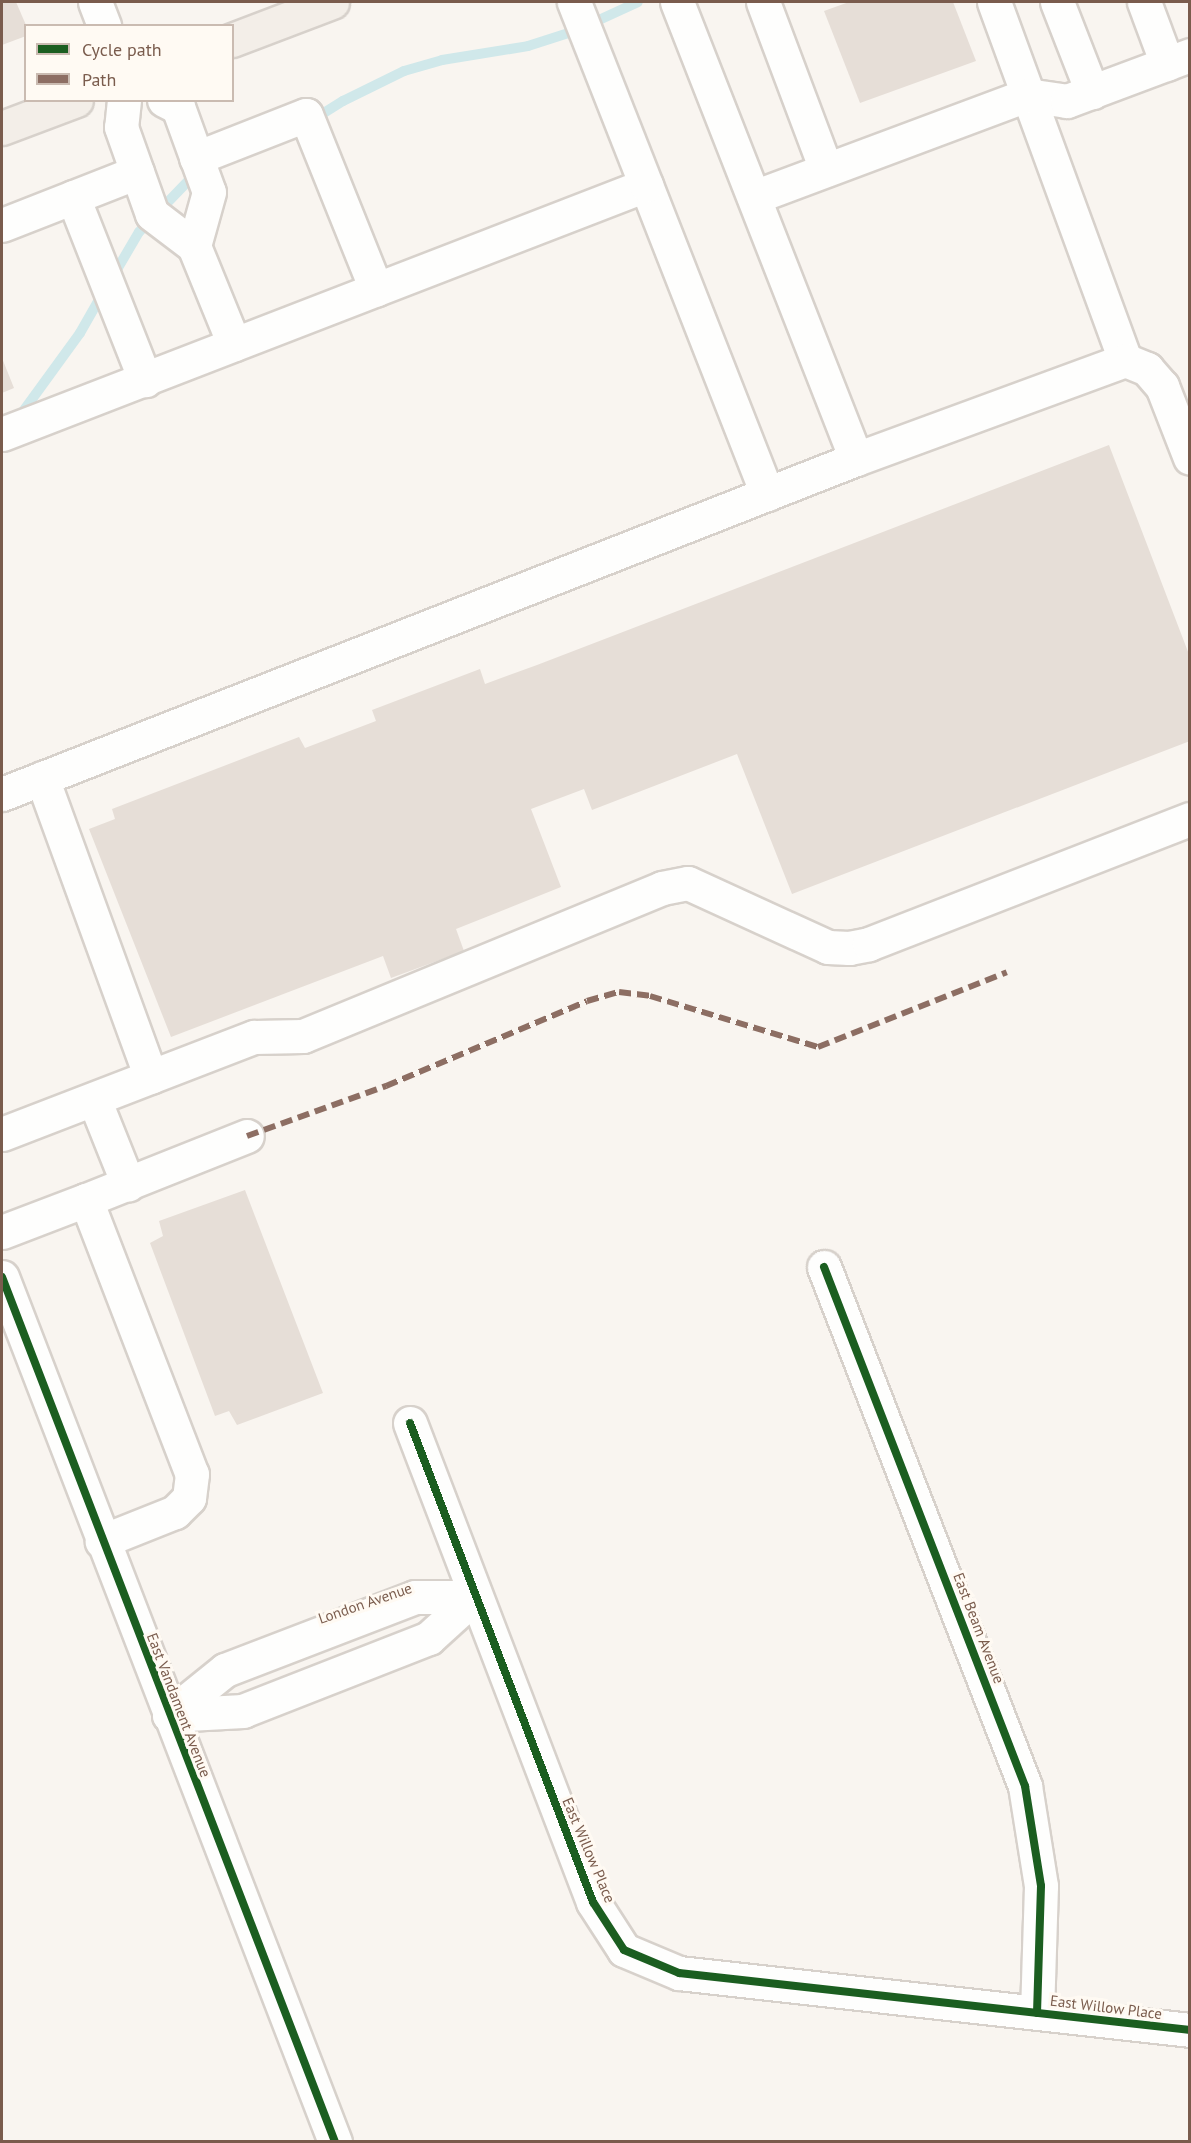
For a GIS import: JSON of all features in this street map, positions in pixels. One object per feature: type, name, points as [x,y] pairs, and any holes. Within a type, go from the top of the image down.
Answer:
[{"type":"main road","points":[[234,39],[332,2]]},
{"type":"main road","points":[[2,128],[71,102]]},
{"type":"street","points":[[95,2],[103,24]]},
{"type":"street","points":[[574,2],[767,494]]},
{"type":"street","points":[[678,2],[856,459]]},
{"type":"street","points":[[763,2],[826,170]]},
{"type":"street","points":[[994,2],[1125,360]]},
{"type":"street","points":[[1057,2],[1092,92]]},
{"type":"street","points":[[754,197],[1027,95],[1067,101],[1178,60],[1144,2]]},
{"type":"street","points":[[124,102],[121,127],[152,214],[194,246],[234,344]]},
{"type":"street","points":[[168,102],[178,107],[208,192],[194,246]]},
{"type":"street","points":[[196,158],[306,115],[376,289]]},
{"type":"street","points":[[2,225],[137,172]]},
{"type":"street","points":[[2,434],[646,185]]},
{"type":"street","points":[[73,197],[145,380]]},
{"type":"street","points":[[2,794],[856,459],[1125,360],[1147,369],[1162,386],[1190,458]]},
{"type":"street","points":[[42,778],[151,1077]]},
{"type":"street","points":[[2,1134],[254,1037],[303,1036],[662,888],[688,883],[828,947],[849,948],[869,944],[1190,819]]},
{"type":"street","points":[[94,1099],[128,1184]]},
{"type":"street","points":[[2,1233],[247,1136]]},
{"type":"street","points":[[86,1200],[192,1474],[189,1498],[175,1512],[102,1541]]},
{"type":"street","name":"East Beam Avenue","points":[[824,1267],[1025,1786],[1041,1886],[1037,2013]]},
{"type":"street","name":"East Vandament Avenue","points":[[2,1277],[335,2142]]},
{"type":"street","name":"East Willow Place","points":[[410,1423],[474,1598],[593,1902],[624,1950],[679,1974],[1190,2030]]},
{"type":"street","name":"London Avenue","points":[[169,1715],[225,1670],[415,1598],[474,1598]]},
{"type":"street","points":[[169,1715],[243,1711],[254,1707],[429,1638],[474,1598]]},
{"type":"building","points":[[2,2],[16,2],[26,24],[24,37],[2,45]]},
{"type":"building","points":[[849,2],[953,2],[976,61],[860,103],[824,11]]},
{"type":"building","points":[[2,358],[14,388],[2,393]]},
{"type":"building","points":[[1109,445],[1190,657],[1190,741],[792,894],[737,754],[592,810],[584,789],[531,809],[561,887],[456,929],[464,951],[391,978],[383,956],[171,1037],[89,829],[115,819],[112,809],[299,737],[305,748],[376,721],[372,710],[480,669],[485,684]]},
{"type":"building","points":[[245,1190],[323,1393],[237,1425],[229,1411],[215,1416],[150,1243],[163,1236],[159,1221]]},
{"type":"waterway","points":[[311,121],[343,101],[404,71],[442,60],[528,46],[575,31],[638,2]]},
{"type":"waterway","points":[[112,278],[139,232],[190,179],[200,175]]},
{"type":"waterway","points":[[19,417],[80,333],[104,291]]},
{"type":"marked path","points":[[247,1136],[386,1086],[587,1001],[619,992],[650,996],[818,1047],[1007,972]]},
{"type":"cycle path","points":[[824,1267],[1025,1786],[1041,1886],[1037,2013]]},
{"type":"cycle path","points":[[2,1277],[335,2142]]},
{"type":"cycle path","points":[[410,1423],[593,1902],[624,1950],[679,1973],[1190,2030]]}]
